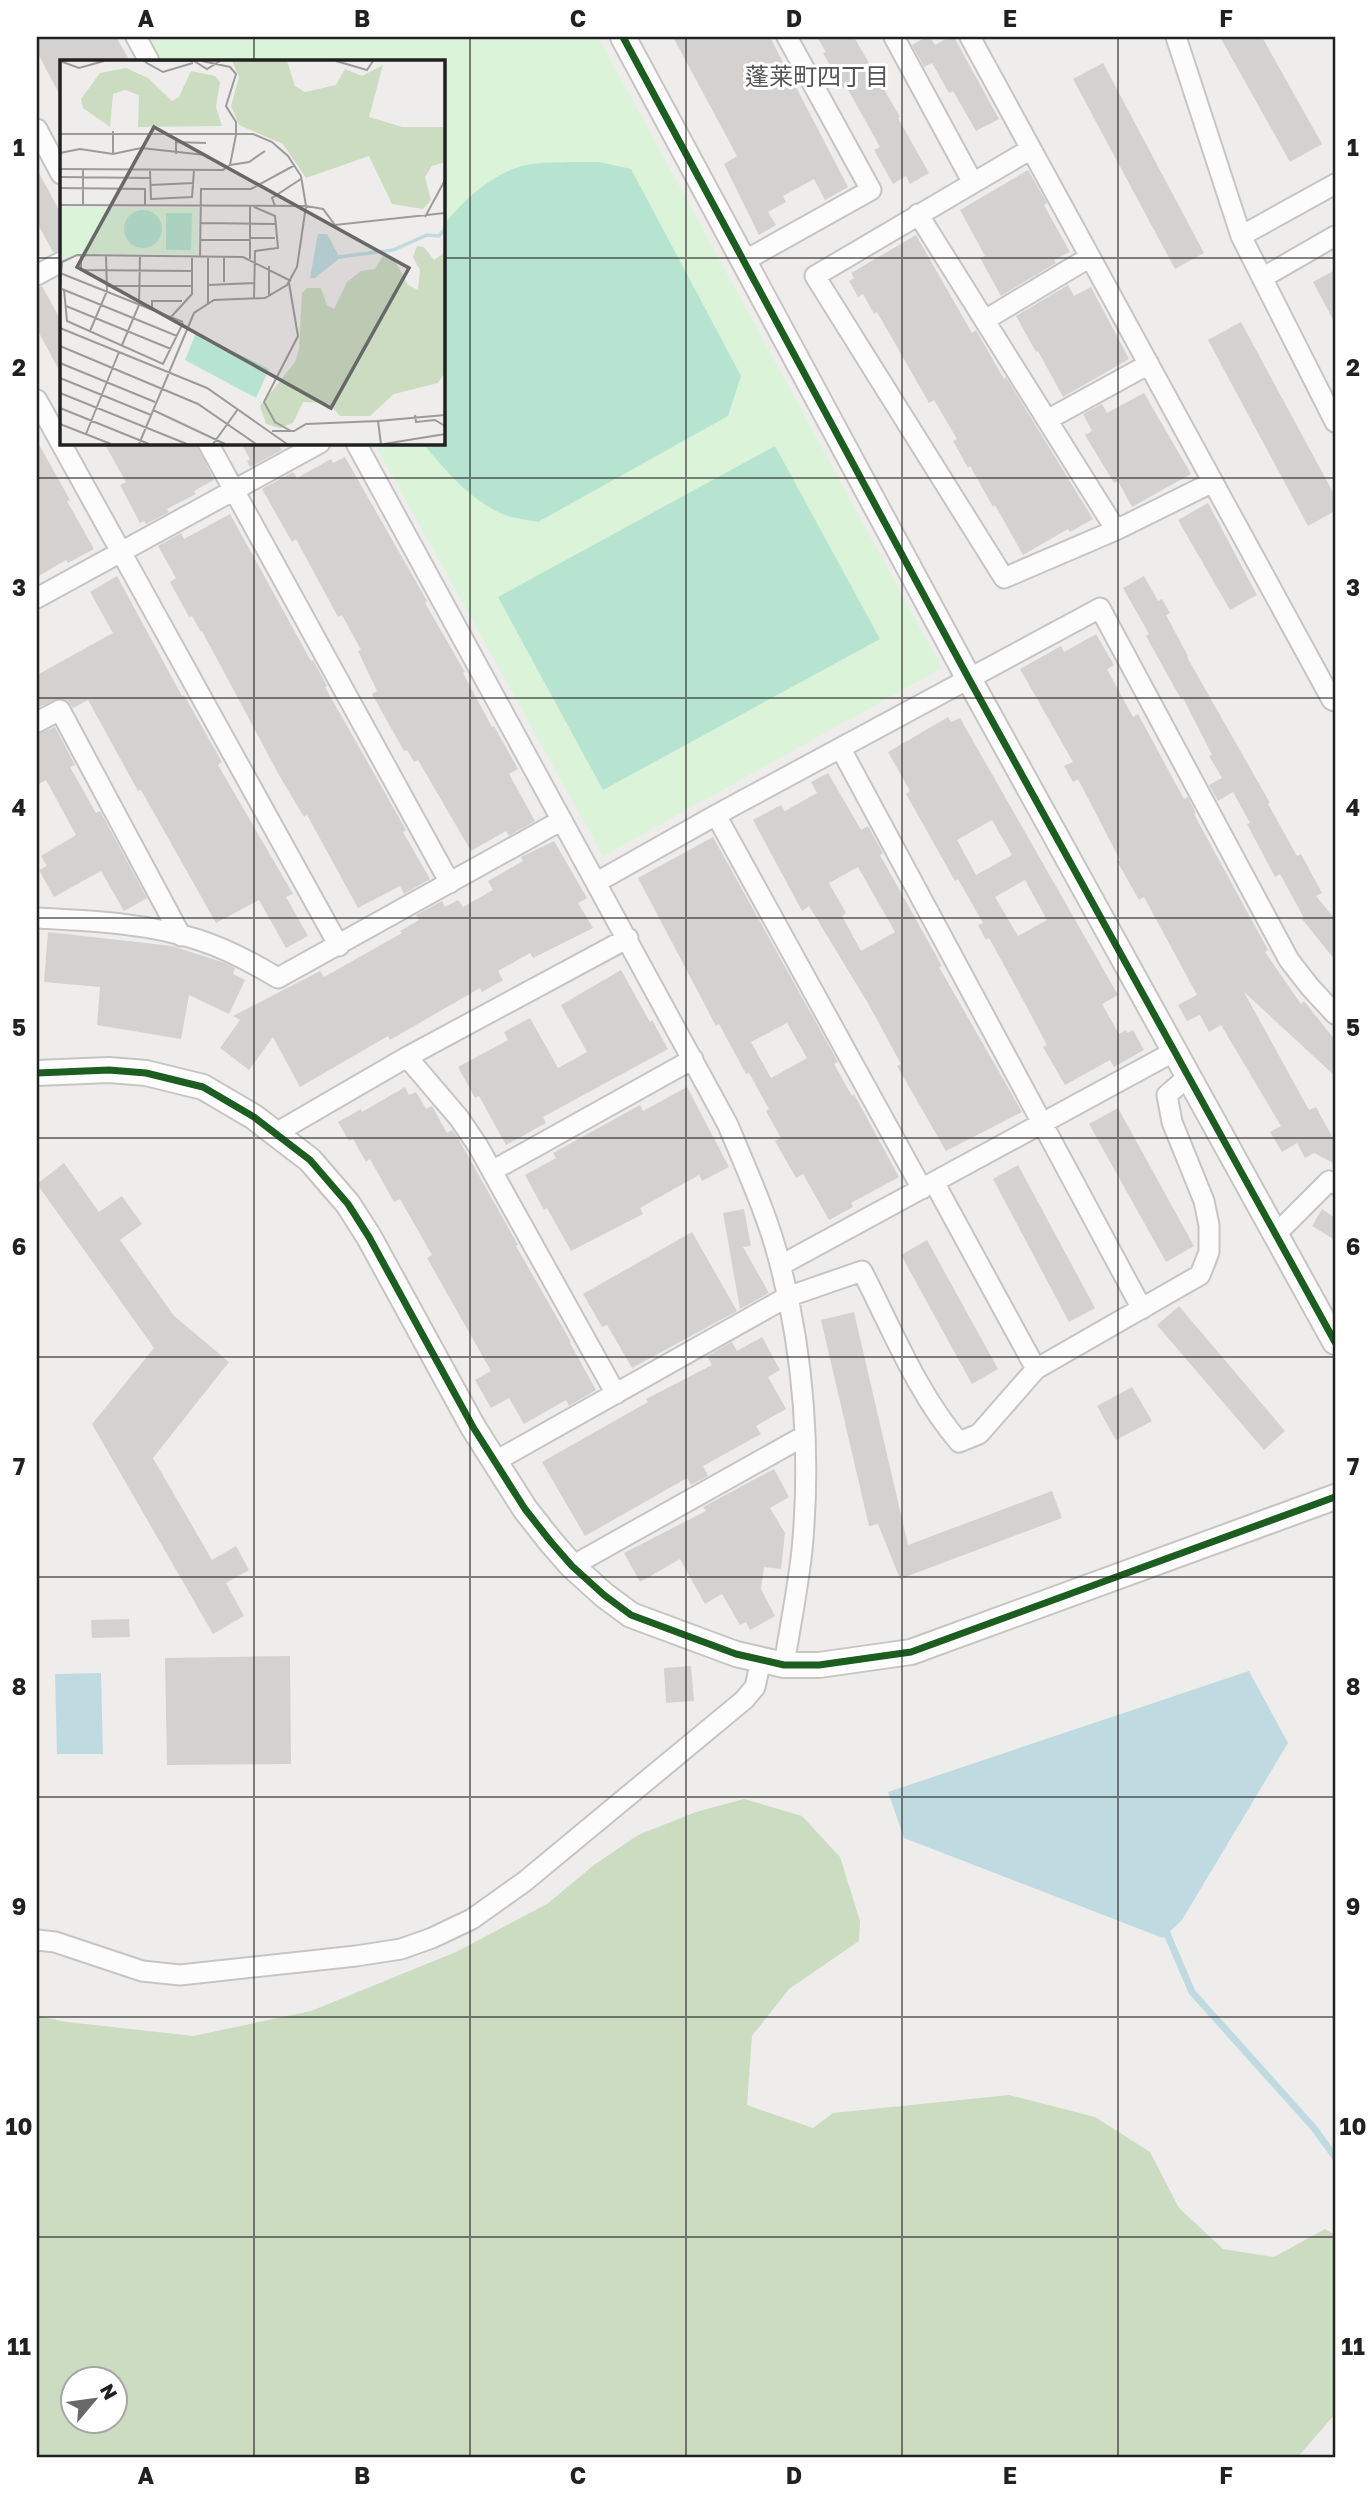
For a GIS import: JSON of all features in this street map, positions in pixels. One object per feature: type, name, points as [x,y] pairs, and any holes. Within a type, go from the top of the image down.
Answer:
[{"type":"street","points":[[135,37],[148,60]]},
{"type":"street","points":[[623,37],[970,679],[1335,1342]]},
{"type":"street","points":[[744,261],[870,190],[787,37]]},
{"type":"street","points":[[894,37],[973,183]]},
{"type":"street","points":[[970,37],[1332,700],[1335,701]]},
{"type":"street","points":[[1176,37],[1241,236],[1335,422]]},
{"type":"street","points":[[37,129],[60,172]]},
{"type":"street","points":[[1031,149],[814,276],[1004,578],[1116,530],[1213,482]]},
{"type":"street","points":[[1241,236],[1335,184]]},
{"type":"street","points":[[918,214],[1116,530]]},
{"type":"street","points":[[1262,278],[1335,236]]},
{"type":"street","points":[[985,320],[1090,257]]},
{"type":"street","points":[[37,275],[60,263]]},
{"type":"street","points":[[1047,421],[1149,364]]},
{"type":"street","points":[[37,400],[60,442]]},
{"type":"street","points":[[61,444],[339,946]]},
{"type":"street","points":[[209,444],[450,883]]},
{"type":"street","points":[[37,598],[318,444]]},
{"type":"street","points":[[37,1940],[55,1942],[142,1971],[180,1975],[401,1949],[472,1919],[524,1882],[744,1700],[772,1663],[802,1549],[804,1436],[799,1375],[787,1297],[764,1212],[728,1125],[357,444]]},
{"type":"street","points":[[597,882],[1100,608],[1289,960],[1335,1014]]},
{"type":"street","points":[[37,722],[60,710],[181,936]]},
{"type":"street","points":[[841,749],[1142,1309]]},
{"type":"street","points":[[716,815],[928,1186],[1036,1368]]},
{"type":"street","points":[[37,918],[140,927],[181,936],[230,952],[278,978],[562,820]]},
{"type":"street","points":[[276,1133],[407,1057],[628,938]]},
{"type":"street","points":[[780,1265],[1175,1051]]},
{"type":"street","points":[[407,1057],[459,1118],[492,1171],[616,1394]]},
{"type":"street","points":[[492,1171],[692,1059]]},
{"type":"street","points":[[37,1073],[109,1070],[146,1073],[184,1081],[228,1100],[276,1133],[320,1170],[348,1204],[494,1462],[525,1509],[572,1566],[631,1615],[736,1654],[772,1663],[819,1665],[911,1652],[1335,1497]]},
{"type":"street","points":[[494,1462],[787,1297],[862,1271],[924,1392],[959,1442],[979,1434],[1036,1368],[1200,1275],[1209,1252],[1209,1225],[1204,1201],[1172,1122],[1167,1095],[1189,1076]]},
{"type":"street","points":[[1276,1234],[1329,1181],[1335,1184]]},
{"type":"street","points":[[572,1566],[804,1436]]},
{"type":"green space","points":[[149,37],[598,37],[942,668],[603,856],[375,444],[444,444],[444,60],[161,60]]},
{"type":"green space","points":[[600,162],[631,169],[741,376],[728,416],[538,522],[511,517],[486,505],[451,475],[424,444],[444,444],[444,225],[471,196],[493,179],[505,172],[531,164]]},
{"type":"green space","points":[[775,446],[880,639],[603,790],[498,597]]},
{"type":"green space","points":[[744,1799],[802,1816],[840,1857],[860,1921],[859,1941],[789,1989],[752,2036],[747,2105],[813,2128],[833,2113],[1009,2095],[1095,2117],[1150,2152],[1179,2208],[1223,2249],[1274,2257],[1325,2229],[1335,2235],[1335,2414],[1297,2458],[37,2458],[37,2016],[67,2022],[193,2036],[311,2011],[456,1952],[547,1904],[594,1865],[638,1835],[696,1812]]},
{"type":"water","points":[[1249,1671],[1288,1743],[1182,1920],[1163,1938],[904,1838],[888,1792]]},
{"type":"water","points":[[101,1673],[103,1754],[57,1754],[55,1674]]},
{"type":"building","points":[[37,37],[116,37],[129,60],[60,60],[60,95],[37,52]]},
{"type":"building","points":[[673,37],[770,37],[848,187],[825,200],[814,179],[783,196],[786,202],[768,212],[776,225],[759,235],[724,164],[737,156]]},
{"type":"building","points":[[817,37],[854,37],[929,173],[910,184],[906,176],[893,184],[874,150],[880,147],[846,86],[843,88]]},
{"type":"building","points":[[930,37],[935,45],[954,37],[999,119],[976,131],[953,91],[949,93],[932,63],[924,67],[912,45]]},
{"type":"building","points":[[1220,37],[1262,37],[1322,144],[1290,162]]},
{"type":"building","points":[[1103,63],[1204,253],[1175,269],[1073,79]]},
{"type":"building","points":[[37,169],[60,212],[60,250],[53,252],[37,223]]},
{"type":"building","points":[[1028,170],[1070,252],[1001,296],[980,258],[985,256],[960,210]]},
{"type":"building","points":[[916,235],[972,333],[976,330],[1093,519],[1070,532],[1068,529],[1023,555],[995,505],[993,507],[970,466],[968,468],[953,441],[957,439],[934,400],[929,403],[877,312],[874,314],[863,294],[858,297],[849,281],[854,278],[851,273]]},
{"type":"building","points":[[1335,270],[1335,323],[1313,282]]},
{"type":"building","points":[[1068,285],[1074,296],[1091,287],[1129,359],[1063,397],[1016,316]]},
{"type":"building","points":[[42,286],[60,319],[60,372],[37,329],[37,287]]},
{"type":"building","points":[[1241,322],[1335,496],[1335,511],[1308,526],[1208,340]]},
{"type":"building","points":[[1144,393],[1191,474],[1132,507],[1118,481],[1114,483],[1085,435],[1092,431],[1083,414],[1102,404],[1107,413]]},
{"type":"building","points":[[37,441],[94,549],[68,563],[66,560],[37,577]]},
{"type":"building","points":[[105,444],[196,444],[214,480],[194,491],[196,494],[167,509],[169,512],[146,524],[144,521],[140,523],[120,485],[126,482]]},
{"type":"building","points":[[242,444],[278,444],[282,450],[250,467],[247,461],[250,459]]},
{"type":"building","points":[[345,457],[427,601],[425,603],[465,672],[463,673],[492,727],[494,726],[518,769],[509,774],[535,821],[509,836],[506,831],[471,851],[418,760],[414,762],[407,750],[404,751],[372,694],[377,691],[358,651],[361,650],[342,615],[338,617],[296,539],[292,542],[262,489],[293,472],[297,478],[331,459],[333,463]]},
{"type":"building","points":[[1208,503],[1257,595],[1230,610],[1178,520]]},
{"type":"building","points":[[230,514],[311,661],[313,660],[327,686],[325,687],[406,830],[403,832],[430,879],[404,894],[400,886],[358,908],[307,815],[304,817],[279,775],[202,631],[192,616],[189,617],[170,582],[176,578],[158,546],[181,533],[184,539]]},
{"type":"building","points":[[117,576],[182,696],[184,695],[222,762],[218,765],[293,894],[286,897],[308,936],[286,948],[259,900],[216,923],[88,700],[73,708],[67,700],[60,698],[37,708],[37,675],[113,633],[90,592]]},
{"type":"building","points":[[1144,576],[1158,601],[1162,599],[1170,613],[1166,615],[1187,657],[1297,856],[1301,854],[1322,893],[1316,896],[1335,919],[1335,960],[1302,919],[1304,918],[1280,874],[1275,877],[1233,792],[1218,801],[1209,785],[1222,778],[1209,756],[1212,755],[1183,698],[1181,699],[1146,636],[1149,634],[1123,588]]},
{"type":"building","points":[[1096,634],[1114,665],[1107,669],[1133,717],[1138,714],[1184,799],[1188,797],[1196,813],[1194,814],[1268,950],[1265,952],[1301,1004],[1304,1001],[1335,1040],[1335,1076],[1244,992],[1309,1110],[1316,1107],[1335,1142],[1335,1164],[1314,1153],[1305,1158],[1297,1143],[1282,1152],[1270,1132],[1281,1126],[1221,1025],[1209,1032],[1200,1015],[1187,1021],[1178,1005],[1197,995],[1144,897],[1139,900],[1117,861],[1120,860],[1078,779],[1073,782],[1064,766],[1073,762],[1020,669],[1061,646],[1064,652]]},
{"type":"building","points":[[948,717],[951,722],[960,718],[1118,995],[1102,1004],[1119,1034],[1133,1030],[1144,1050],[1114,1067],[1110,1060],[1065,1085],[1043,1047],[1047,1045],[1022,998],[989,938],[986,940],[978,925],[983,923],[958,879],[955,881],[906,794],[910,791],[888,752]],"holes":[[[992,820],[1012,855],[976,875],[957,840]],[[1025,880],[1047,920],[1018,936],[995,897]]]},
{"type":"building","points":[[55,727],[75,765],[70,767],[96,813],[100,811],[147,898],[124,911],[101,871],[54,897],[39,870],[47,866],[41,856],[76,835],[46,780],[37,785],[37,734]]},
{"type":"building","points":[[828,773],[861,830],[868,826],[883,853],[880,855],[942,966],[939,967],[1022,1112],[946,1151],[897,1066],[901,1064],[869,1005],[809,906],[802,911],[753,820],[781,805],[785,811],[817,793],[811,782]],"holes":[[[858,867],[895,932],[861,951],[842,916],[846,913],[829,883]]]},
{"type":"building","points":[[713,837],[838,1062],[834,1064],[852,1096],[854,1094],[899,1177],[851,1203],[853,1207],[829,1220],[803,1174],[796,1178],[775,1141],[781,1138],[766,1111],[769,1109],[719,1024],[716,1026],[638,878]],"holes":[[[787,1023],[807,1058],[771,1078],[751,1042]]]},
{"type":"building","points":[[554,841],[587,898],[578,903],[593,928],[533,958],[530,953],[498,971],[503,980],[482,992],[480,988],[390,1040],[388,1036],[300,1087],[273,1037],[249,1070],[220,1048],[240,1020],[233,1016],[320,971],[324,977],[402,933],[400,931],[419,920],[416,915],[442,901],[445,907],[458,900],[463,907],[493,890],[488,881],[523,861],[521,857]]},
{"type":"building","points":[[48,932],[172,946],[225,963],[235,968],[233,974],[245,980],[229,1014],[189,995],[181,1039],[97,1025],[100,987],[44,982]]},
{"type":"building","points":[[621,970],[668,1049],[543,1117],[546,1123],[506,1145],[479,1096],[475,1098],[458,1067],[508,1040],[504,1032],[530,1018],[558,1068],[587,1052],[561,1005]]},
{"type":"building","points":[[405,1087],[409,1095],[416,1092],[426,1109],[432,1106],[447,1133],[452,1130],[458,1138],[596,1390],[569,1406],[566,1400],[524,1424],[509,1398],[491,1408],[475,1380],[491,1371],[427,1258],[432,1255],[400,1199],[394,1202],[370,1159],[366,1162],[353,1139],[349,1141],[338,1122],[361,1109],[362,1112]]},
{"type":"building","points":[[687,1087],[729,1167],[702,1181],[699,1175],[640,1208],[643,1214],[571,1251],[525,1175],[556,1158],[553,1153],[640,1105],[643,1111]]},
{"type":"building","points":[[1118,1108],[1194,1246],[1166,1262],[1089,1124]]},
{"type":"building","points":[[64,1163],[99,1212],[122,1196],[142,1224],[120,1240],[174,1316],[229,1362],[153,1458],[212,1560],[236,1546],[249,1570],[226,1583],[244,1616],[213,1634],[92,1424],[154,1348],[37,1184]]},
{"type":"building","points":[[1018,1165],[1095,1308],[1069,1322],[993,1179]]},
{"type":"building","points":[[744,1209],[751,1246],[743,1247],[769,1293],[740,1309],[723,1213]]},
{"type":"building","points":[[1322,1209],[1335,1218],[1335,1240],[1312,1226]]},
{"type":"building","points":[[692,1232],[737,1311],[632,1368],[607,1325],[602,1327],[583,1294]]},
{"type":"building","points":[[927,1240],[998,1369],[972,1384],[901,1255]]},
{"type":"building","points":[[1179,1306],[1285,1431],[1264,1450],[1157,1325]]},
{"type":"building","points":[[854,1312],[908,1545],[1052,1491],[1062,1518],[900,1579],[878,1524],[869,1526],[821,1320]]},
{"type":"building","points":[[762,1337],[780,1370],[768,1377],[786,1409],[756,1426],[761,1434],[703,1466],[708,1476],[691,1485],[687,1478],[585,1536],[542,1462],[648,1402],[646,1399],[712,1365],[707,1356],[732,1342],[737,1351]]},
{"type":"building","points":[[1132,1387],[1152,1421],[1116,1440],[1097,1406]]},
{"type":"building","points":[[774,1469],[789,1497],[770,1508],[785,1533],[781,1569],[764,1567],[761,1589],[775,1616],[750,1630],[746,1622],[740,1625],[722,1594],[705,1604],[680,1559],[640,1582],[624,1553],[706,1511],[703,1507]]},
{"type":"building","points":[[129,1619],[130,1637],[92,1638],[91,1620]]},
{"type":"building","points":[[290,1656],[291,1764],[167,1765],[165,1658]]},
{"type":"building","points":[[691,1666],[694,1701],[666,1703],[664,1668]]},
{"type":"waterway","points":[[1165,1929],[1192,1992],[1314,2128],[1335,2157]]},
{"type":"cycle path","points":[[623,37],[969,679],[1335,1342]]},
{"type":"cycle path","points":[[37,1073],[109,1070],[146,1073],[203,1087],[254,1117],[310,1160],[348,1204],[369,1237],[473,1427],[525,1509],[551,1542],[572,1566],[631,1615],[736,1654],[784,1665],[819,1665],[911,1652],[1335,1497]]},
{"type":"district","name":"蓬莱町四丁目","points":[[817,75]]}]
